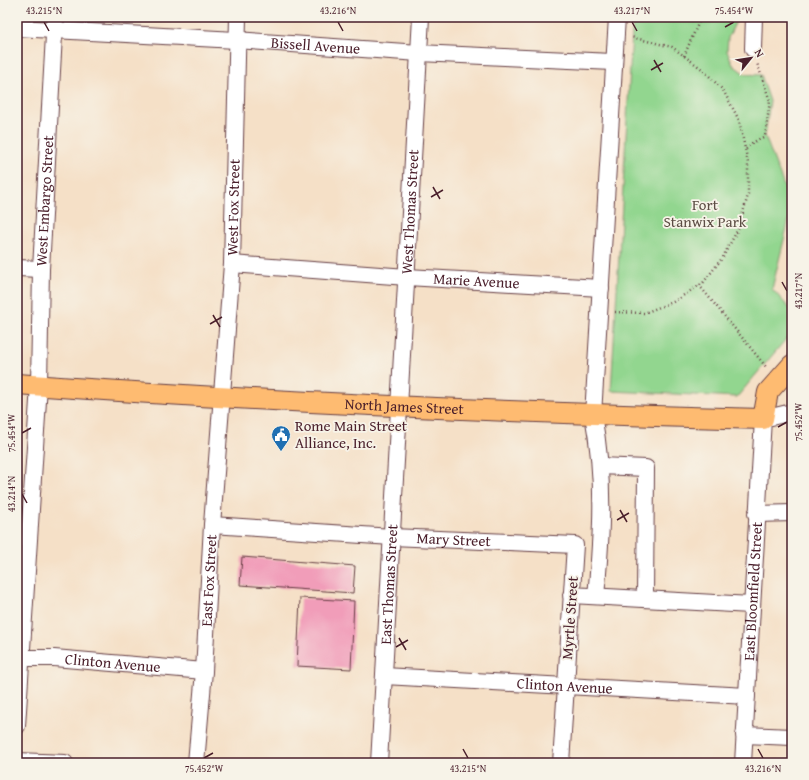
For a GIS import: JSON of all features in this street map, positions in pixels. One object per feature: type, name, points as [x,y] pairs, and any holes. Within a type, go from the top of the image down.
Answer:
[{"type":"main road","points":[[763,420],[768,392],[792,365]]},
{"type":"main road","name":"North James Street","points":[[17,384],[222,398],[593,415],[763,420]]},
{"type":"street","name":"West Fox Street","points":[[222,398],[232,264],[236,40],[238,17]]},
{"type":"street","name":"West Thomas Street","points":[[399,406],[421,17]]},
{"type":"street","points":[[596,596],[603,508],[599,447],[593,415],[616,17]]},
{"type":"street","points":[[753,49],[754,17]]},
{"type":"street","name":"Bissell Avenue","points":[[17,28],[55,23],[236,40],[419,53],[613,62]]},
{"type":"street","name":"West Embargo Street","points":[[17,726],[39,385],[42,269],[55,23]]},
{"type":"street","name":"Marie Avenue","points":[[232,264],[407,277],[601,288]]},
{"type":"street","points":[[17,268],[42,269]]},
{"type":"street","name":"East Fox Street","points":[[196,763],[204,671],[212,525],[222,398]]},
{"type":"street","name":"East Thomas Street","points":[[379,763],[399,406]]},
{"type":"street","name":"North James Street","points":[[763,420],[792,412]]},
{"type":"street","name":"East Bloomfield Street","points":[[742,763],[747,696],[756,514],[763,420]]},
{"type":"street","points":[[600,466],[646,468],[645,599]]},
{"type":"street","points":[[756,514],[792,513]]},
{"type":"street","name":"Mary Street","points":[[212,525],[392,537],[574,545]]},
{"type":"street","name":"Myrtle Street","points":[[562,763],[574,545]]},
{"type":"street","points":[[571,595],[751,605]]},
{"type":"street","name":"Clinton Avenue","points":[[21,658],[54,658],[204,671]]},
{"type":"street","name":"Clinton Avenue","points":[[384,676],[747,696]]},
{"type":"street","points":[[744,735],[792,737]]},
{"type":"street","points":[[17,761],[55,763]]},
{"type":"path","points":[[684,56],[701,17]]},
{"type":"path","points":[[612,312],[644,313],[673,302],[699,285],[723,257],[739,227],[748,195],[748,163],[740,120],[723,90],[702,69],[672,47],[627,36]]},
{"type":"path","points":[[745,149],[752,143],[765,136],[770,101],[753,49]]},
{"type":"path","points":[[699,285],[778,381]]},
{"type":"green space","name":"Fort Stanwix Park","points":[[633,17],[738,17],[728,38],[727,51],[733,65],[745,74],[761,75],[770,101],[765,136],[792,207],[772,289],[792,311],[792,332],[737,397],[611,391]]},
{"type":"building","points":[[242,557],[355,566],[353,593],[240,585]]},
{"type":"building","points":[[300,598],[354,601],[351,669],[297,666]]},
{"type":"place","name":"Rome Main Street Alliance, Inc.","points":[[281,452]]}]
